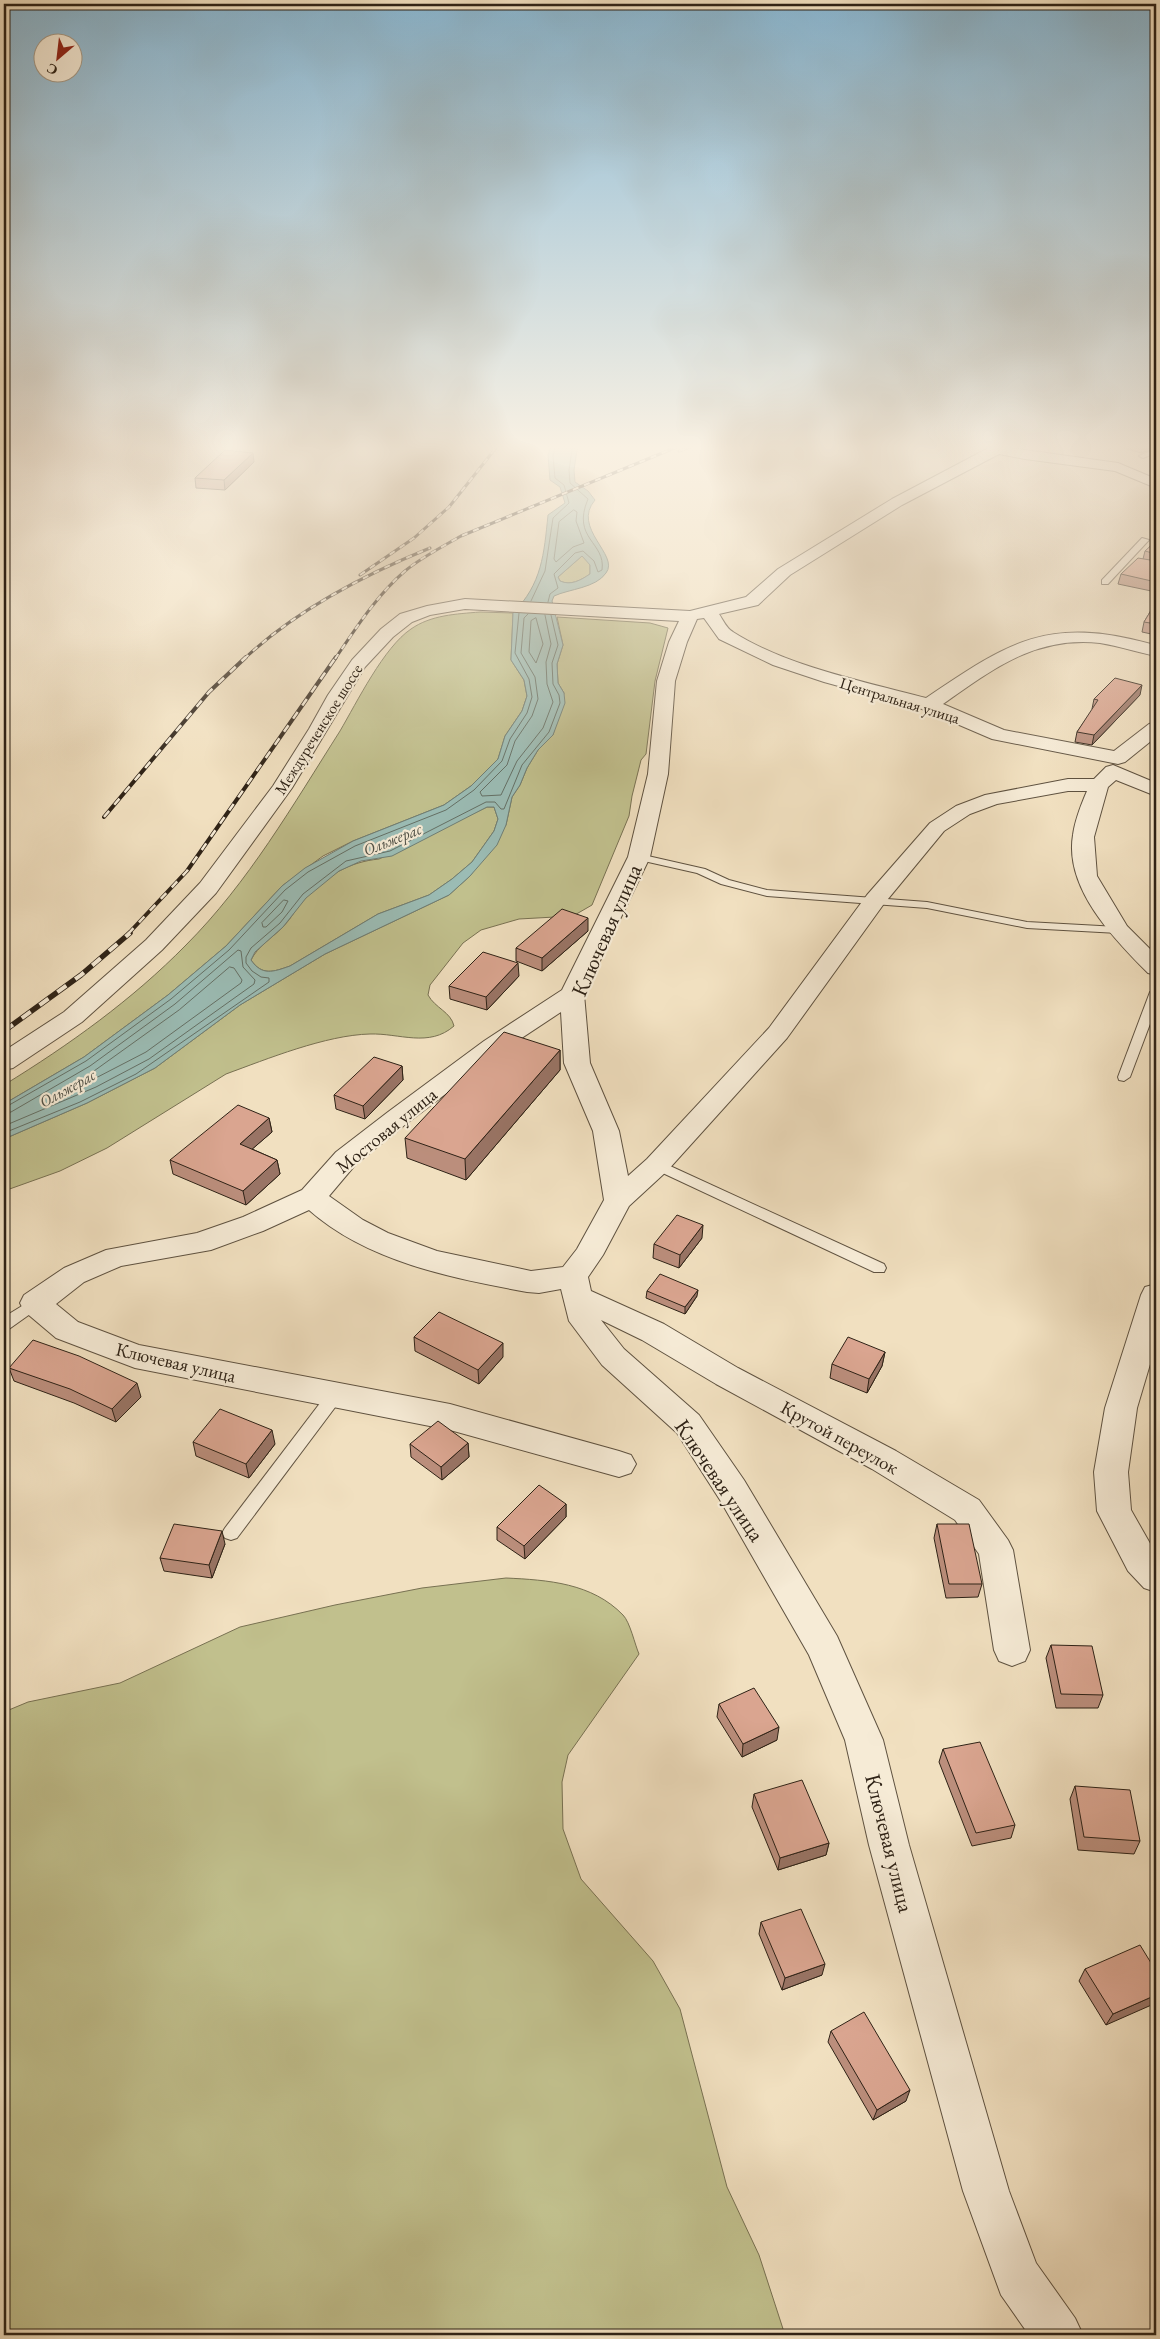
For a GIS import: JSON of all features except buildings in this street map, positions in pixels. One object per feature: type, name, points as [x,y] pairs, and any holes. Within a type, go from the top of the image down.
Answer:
[{"type":"street","name":"Междуреченское шоссе","points":[[4,1062],[73,1017],[154,945],[208,888],[282,788],[319,729],[337,695],[358,664],[387,632],[406,618],[427,611],[465,604],[648,615],[699,614],[752,602],[784,572],[814,553]]},
{"type":"street","name":"Центральная улица","points":[[699,614],[725,635],[747,647],[830,678],[929,706],[999,735],[1110,771]]},
{"type":"street","name":"Ключевая улица","points":[[618,1200],[606,1131],[577,1064],[572,994],[639,857],[658,774],[666,681],[678,642],[699,614]]},
{"type":"street","points":[[929,706],[1017,649],[1036,642],[1064,636],[1096,637],[1156,651]]},
{"type":"street","points":[[1152,959],[1118,930],[1086,876],[1083,837],[1089,813],[1110,771],[1156,728]]},
{"type":"street","points":[[35,1303],[74,1275],[116,1257],[201,1243],[253,1224],[312,1198],[327,1212],[354,1228],[406,1252],[495,1275],[576,1286],[588,1254],[618,1200],[657,1164],[778,1033],[875,900],[937,827],[963,810],[992,799],[1068,785],[1110,771],[1156,790]]},
{"type":"street","name":"Мостовая улица","points":[[312,1198],[346,1158],[493,1046],[572,994]]},
{"type":"street","name":"Ключевая улица","points":[[576,1286],[584,1321],[613,1357],[688,1424],[732,1490],[824,1647],[864,1740],[896,1873],[986,2191],[1018,2278],[1058,2335]]},
{"type":"street","name":"Крутой переулок","points":[[576,1286],[728,1376],[884,1460],[967,1510],[996,1550],[1012,1650]]},
{"type":"street","points":[[1156,1295],[1121,1408],[1111,1472],[1114,1511],[1140,1561],[1156,1577]]},
{"type":"street","name":"Ключевая улица","points":[[35,1303],[67,1330],[135,1356],[450,1417],[619,1464]]},
{"type":"lane","points":[[1104,582],[1129,562],[1135,553]]},
{"type":"lane","points":[[639,857],[701,871],[725,882],[767,894],[927,905],[1027,925],[1118,930]]},
{"type":"lane","points":[[1124,1077],[1156,992]]},
{"type":"lane","points":[[657,1164],[879,1268]]},
{"type":"lane","points":[[4,1325],[35,1303]]},
{"type":"lane","points":[[231,1533],[336,1394]]},
{"type":"shaded area","points":[[582,556],[590,564],[590,574],[572,583],[560,581],[558,577]]},
{"type":"shaded area","points":[[480,612],[513,613],[511,660],[524,680],[527,696],[522,711],[505,736],[498,759],[471,786],[444,805],[353,841],[323,856],[282,886],[226,946],[168,995],[84,1057],[4,1104],[4,1085],[76,1038],[122,1003],[186,945],[230,896],[287,815],[372,676],[401,637],[419,624],[435,618]]},
{"type":"shaded area","points":[[557,617],[650,623],[668,628],[655,681],[646,754],[641,760],[629,816],[592,905],[573,916],[519,919],[481,930],[463,943],[430,985],[428,995],[450,1017],[454,1026],[444,1033],[424,1038],[381,1034],[353,1035],[316,1043],[226,1074],[107,1148],[60,1171],[4,1191],[4,1139],[87,1103],[155,1068],[240,1005],[325,954],[449,895],[470,876],[506,825],[512,797],[520,785],[527,768],[538,750],[553,735],[564,693],[558,683],[557,664],[563,645]]},
{"type":"shaded area","points":[[487,807],[494,807],[498,819],[494,831],[472,862],[429,895],[378,914],[290,966],[273,971],[264,971],[259,969],[251,960],[261,946],[286,923],[306,897],[331,876],[358,863],[379,859]]},
{"type":"shaded area","points":[[506,1578],[538,1580],[569,1585],[598,1596],[611,1604],[626,1618],[630,1628],[639,1654],[568,1755],[562,1782],[563,1829],[581,1879],[653,1961],[680,2009],[727,2187],[759,2255],[785,2335],[4,2335],[4,1712],[28,1702],[120,1683],[240,1627],[335,1605],[422,1588]]},
{"type":"water","name":"Ольжерас","points":[[543,553],[604,553],[609,566],[602,578],[596,582],[554,596],[552,601],[563,645],[557,664],[558,683],[564,693],[565,703],[553,735],[538,750],[512,797],[506,825],[497,845],[470,876],[449,895],[325,954],[240,1005],[155,1068],[87,1103],[4,1139],[4,1104],[84,1057],[168,995],[226,946],[282,886],[305,868],[353,841],[444,805],[471,786],[498,759],[505,736],[522,711],[527,696],[524,680],[511,660],[513,613],[523,602],[536,580]],"holes":[[[582,556],[590,565],[590,574],[572,583],[560,581],[558,577]],[[487,807],[494,807],[498,819],[494,831],[472,862],[429,895],[378,914],[290,966],[273,971],[264,971],[259,969],[251,960],[255,952],[283,927],[306,898],[339,871],[361,861],[392,856]]]},
{"type":"railway","points":[[360,575],[392,553]]},
{"type":"railway","points":[[244,659],[286,625],[332,595],[418,553]]},
{"type":"railway","points":[[335,659],[367,612],[395,580],[432,553]]},
{"type":"railway","points":[[104,817],[209,692],[246,657]]},
{"type":"railway","points":[[128,934],[187,871],[336,657]]},
{"type":"railway","points":[[4,1031],[81,975],[130,933]]}]
